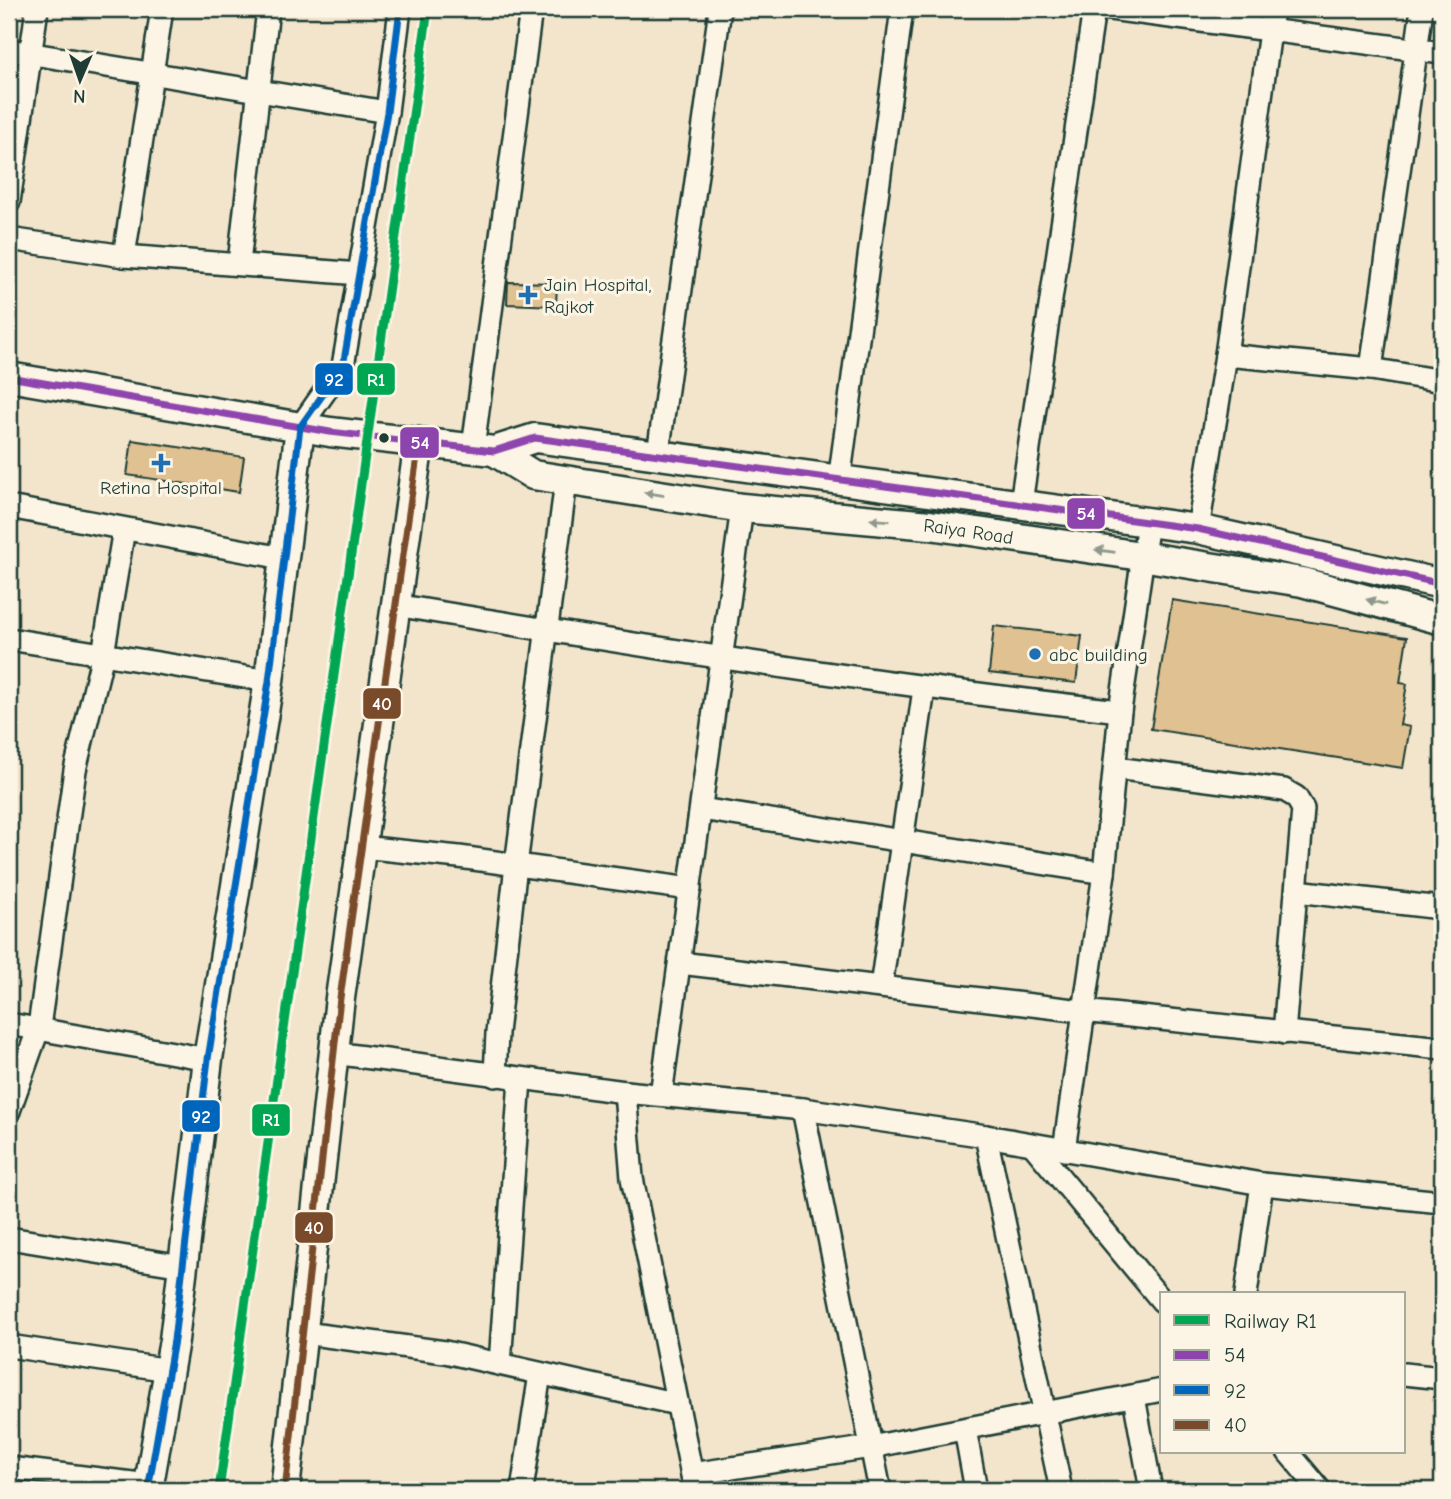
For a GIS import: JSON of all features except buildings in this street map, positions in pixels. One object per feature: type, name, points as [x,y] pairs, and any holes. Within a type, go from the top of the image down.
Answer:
[{"type":"street","points":[[9,202],[37,9]]},
{"type":"street","points":[[124,256],[162,9]]},
{"type":"street","points":[[239,263],[268,9]]},
{"type":"street","points":[[9,1468],[148,1488],[169,1370],[208,1059],[269,681],[300,427],[344,366],[387,111],[400,9]]},
{"type":"street","points":[[483,450],[531,9]]},
{"type":"street","points":[[658,454],[720,9]]},
{"type":"street","points":[[839,482],[902,9]]},
{"type":"street","points":[[1021,503],[1094,9]]},
{"type":"street","points":[[1110,9],[1442,53]]},
{"type":"street","points":[[1198,529],[1226,355],[1273,9]]},
{"type":"street","points":[[1371,369],[1422,9]]},
{"type":"street","points":[[9,50],[387,111]]},
{"type":"street","points":[[9,239],[124,256],[360,274]]},
{"type":"street","points":[[1226,355],[1371,369],[1442,381]]},
{"type":"street","name":"Raiya Road","points":[[9,377],[300,427],[483,450],[533,475],[566,481],[742,508],[930,525],[1302,582],[1442,620]]},
{"type":"street","name":"Raiya Road","points":[[483,450],[535,438],[839,482],[1021,503],[1198,529],[1442,584]]},
{"type":"street","points":[[285,1490],[360,847],[419,442]]},
{"type":"street","points":[[495,1076],[497,1033],[516,865],[566,481]]},
{"type":"street","points":[[9,507],[283,558]]},
{"type":"street","points":[[661,1095],[742,508]]},
{"type":"street","points":[[1064,1150],[1082,1010],[1104,873],[1120,711],[1148,522]]},
{"type":"street","points":[[9,1111],[39,1027],[75,770],[103,654],[124,529]]},
{"type":"street","points":[[395,605],[721,659],[925,689],[1120,711]]},
{"type":"street","points":[[9,639],[269,681]]},
{"type":"street","points":[[881,987],[925,689]]},
{"type":"street","points":[[1115,768],[1284,790],[1296,797],[1303,809],[1284,1033]]},
{"type":"street","points":[[701,808],[1104,873]]},
{"type":"street","points":[[360,847],[690,889]]},
{"type":"street","points":[[1297,891],[1432,907],[1442,911]]},
{"type":"street","points":[[680,963],[1284,1033],[1442,1048]]},
{"type":"street","points":[[9,1024],[39,1027],[208,1059]]},
{"type":"street","points":[[334,1053],[625,1092],[803,1109],[986,1136],[1262,1184],[1442,1202]]},
{"type":"street","points":[[500,1364],[520,1079]]},
{"type":"street","points":[[625,1092],[632,1178],[694,1482],[1160,1390]]},
{"type":"street","points":[[803,1109],[880,1490]]},
{"type":"street","points":[[986,1136],[1061,1490]]},
{"type":"street","points":[[1032,1145],[1160,1299]]},
{"type":"street","points":[[1246,1292],[1262,1184]]},
{"type":"street","points":[[15,1239],[183,1266]]},
{"type":"street","points":[[304,1333],[445,1352],[677,1404]]},
{"type":"street","points":[[9,1346],[169,1370]]},
{"type":"street","points":[[522,1490],[540,1374]]},
{"type":"street","points":[[1406,1374],[1442,1378]]},
{"type":"street","points":[[1134,1397],[1151,1490]]},
{"type":"street","points":[[965,1429],[976,1490]]},
{"type":"street","points":[[1290,1454],[1320,1490]]},
{"type":"rail line","name":"R1","points":[[219,1490],[428,9]]},
{"type":"transit line","name":"92","points":[[148,1490],[174,1340],[208,1059],[269,681],[300,427],[343,366],[387,112],[400,9]]},
{"type":"transit line","name":"54","points":[[9,377],[330,432],[494,451],[535,438],[1198,529],[1442,584]]},
{"type":"transit line","name":"40","points":[[285,1490],[340,998],[419,442]]},
{"type":"place","name":"Jain Hospital, Rajkot","points":[[528,295]]},
{"type":"place","name":"Retina Hospital","points":[[161,463]]},
{"type":"place","name":"abc building","points":[[1035,654]]}]
